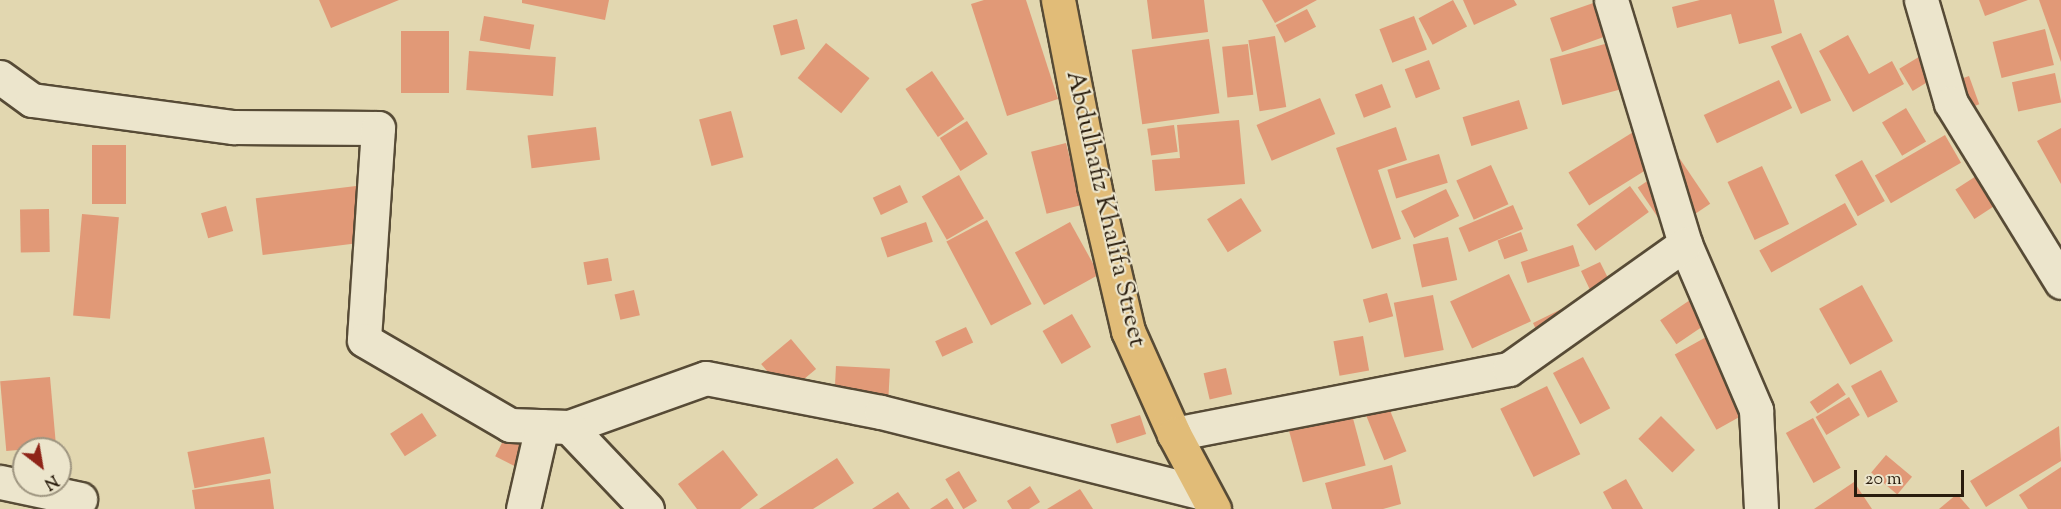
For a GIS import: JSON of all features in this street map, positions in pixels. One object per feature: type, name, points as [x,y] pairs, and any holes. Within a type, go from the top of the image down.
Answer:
[{"type":"main road","name":"Abdulhafiz Khalifa Street","points":[[1058,0],[1094,186],[1128,331],[1174,434],[1209,501]]},
{"type":"street","points":[[1611,0],[1685,244],[1756,410],[1761,509]]},
{"type":"street","points":[[1921,0],[1951,103],[2061,282]]},
{"type":"street","points":[[0,77],[32,100],[233,127],[378,128],[364,340],[510,425],[556,427],[706,378],[881,412],[1209,501]]},
{"type":"street","points":[[1174,434],[1509,369],[1685,244]]},
{"type":"street","points":[[523,509],[556,427]]},
{"type":"street","points":[[556,427],[647,509]]},
{"type":"street","points":[[0,482],[81,499]]},
{"type":"building","points":[[319,0],[399,0],[331,28]]},
{"type":"building","points":[[522,0],[609,0],[605,20],[522,3]]},
{"type":"building","points":[[984,0],[1026,0],[1058,99],[1007,116],[971,4]]},
{"type":"building","points":[[1147,0],[1204,0],[1208,32],[1152,39]]},
{"type":"building","points":[[1262,0],[1317,0],[1275,23]]},
{"type":"building","points":[[1453,0],[1467,26],[1433,45],[1419,18]]},
{"type":"building","points":[[1463,0],[1514,0],[1517,5],[1474,25]]},
{"type":"building","points":[[1602,0],[1629,0],[1637,25],[1562,52],[1550,18]]},
{"type":"building","points":[[1700,0],[1774,0],[1782,33],[1739,44],[1731,14],[1677,28],[1672,7]]},
{"type":"building","points":[[1979,0],[2028,0],[1985,16]]},
{"type":"building","points":[[2039,0],[2061,0],[2061,62]]},
{"type":"building","points":[[1307,9],[1316,27],[1285,43],[1276,25]]},
{"type":"building","points":[[484,16],[534,25],[530,49],[480,41]]},
{"type":"building","points":[[1414,16],[1427,50],[1392,63],[1379,29]]},
{"type":"building","points":[[797,19],[805,49],[781,55],[773,25]]},
{"type":"building","points":[[2045,29],[2054,65],[2002,78],[1993,42]]},
{"type":"building","points":[[401,31],[449,31],[449,93],[401,93]]},
{"type":"building","points":[[1801,33],[1831,101],[1801,114],[1771,46]]},
{"type":"building","points":[[1848,35],[1869,74],[1892,61],[1904,84],[1853,112],[1819,51]]},
{"type":"building","points":[[1275,36],[1286,107],[1260,111],[1248,40]]},
{"type":"building","points":[[1631,37],[1643,83],[1562,105],[1550,59]]},
{"type":"building","points":[[1209,39],[1219,113],[1142,124],[1132,50]]},
{"type":"building","points":[[826,43],[870,78],[841,113],[798,78]]},
{"type":"building","points":[[1248,44],[1253,95],[1227,97],[1222,47]]},
{"type":"building","points":[[1937,46],[1950,68],[1913,91],[1899,69]]},
{"type":"building","points":[[469,51],[556,57],[553,96],[466,90]]},
{"type":"building","points":[[1429,60],[1440,89],[1416,98],[1405,69]]},
{"type":"building","points":[[932,71],[964,119],[938,137],[905,89]]},
{"type":"building","points":[[2055,73],[2061,102],[2018,111],[2012,82]]},
{"type":"building","points":[[1969,76],[1979,104],[1957,112],[1946,84]]},
{"type":"building","points":[[1779,80],[1792,108],[1717,143],[1704,115]]},
{"type":"building","points":[[1382,84],[1391,107],[1364,118],[1355,94]]},
{"type":"building","points":[[1320,98],[1335,134],[1272,161],[1256,125]]},
{"type":"building","points":[[1519,100],[1528,129],[1471,146],[1463,117]]},
{"type":"building","points":[[1906,108],[1926,141],[1902,156],[1882,122]]},
{"type":"building","points":[[731,111],[743,157],[712,166],[699,120]]},
{"type":"building","points":[[1239,120],[1245,184],[1155,191],[1152,160],[1180,158],[1177,125]]},
{"type":"building","points":[[967,121],[988,154],[961,171],[940,138]]},
{"type":"building","points":[[1174,125],[1178,152],[1151,155],[1147,129]]},
{"type":"building","points":[[596,127],[600,160],[532,168],[528,135]]},
{"type":"building","points":[[1396,127],[1407,160],[1378,170],[1401,239],[1372,249],[1336,148]]},
{"type":"building","points":[[2061,128],[2061,184],[2037,141]]},
{"type":"building","points":[[1638,129],[1659,162],[1589,206],[1568,172]]},
{"type":"building","points":[[1945,135],[1961,163],[1891,203],[1875,176]]},
{"type":"building","points":[[1066,143],[1081,205],[1047,214],[1031,152]]},
{"type":"building","points":[[92,145],[126,145],[126,204],[92,204]]},
{"type":"building","points":[[1439,154],[1448,183],[1396,198],[1387,170]]},
{"type":"building","points":[[2004,158],[2023,187],[1974,219],[1955,190]]},
{"type":"building","points":[[1680,159],[1710,204],[1668,232],[1638,188]]},
{"type":"building","points":[[1862,160],[1885,201],[1858,216],[1835,175]]},
{"type":"building","points":[[1491,165],[1508,204],[1474,220],[1456,180]]},
{"type":"building","points":[[1762,166],[1789,224],[1755,240],[1728,182]]},
{"type":"building","points":[[959,175],[984,218],[947,240],[922,196]]},
{"type":"building","points":[[900,185],[908,202],[881,215],[873,198]]},
{"type":"building","points":[[356,186],[363,243],[263,255],[256,198]]},
{"type":"building","points":[[1630,186],[1649,212],[1595,251],[1577,225]]},
{"type":"building","points":[[1446,189],[1459,216],[1414,238],[1401,211]]},
{"type":"building","points":[[1241,198],[1262,231],[1228,252],[1207,219]]},
{"type":"building","points":[[1845,203],[1857,225],[1771,272],[1759,251]]},
{"type":"building","points":[[1513,205],[1523,229],[1469,252],[1459,228]]},
{"type":"building","points":[[226,206],[233,231],[208,238],[201,213]]},
{"type":"building","points":[[49,209],[50,252],[21,252],[20,210]]},
{"type":"building","points":[[82,214],[119,217],[110,319],[73,316]]},
{"type":"building","points":[[987,220],[1032,304],[991,325],[946,242]]},
{"type":"building","points":[[926,222],[933,242],[887,257],[881,238]]},
{"type":"building","points":[[1070,222],[1099,274],[1044,305],[1015,253]]},
{"type":"building","points":[[1521,232],[1528,251],[1504,259],[1498,241]]},
{"type":"building","points":[[1448,237],[1457,280],[1422,288],[1413,244]]},
{"type":"building","points":[[1573,245],[1580,266],[1527,283],[1521,262]]},
{"type":"building","points":[[608,258],[612,281],[587,285],[583,262]]},
{"type":"building","points":[[1600,262],[1620,302],[1541,340],[1533,323],[1592,294],[1581,271]]},
{"type":"building","points":[[1509,274],[1531,321],[1472,349],[1450,301]]},
{"type":"building","points":[[1862,285],[1893,341],[1850,365],[1819,309]]},
{"type":"building","points":[[634,290],[640,315],[620,320],[615,294]]},
{"type":"building","points":[[1387,293],[1393,316],[1369,323],[1363,299]]},
{"type":"building","points":[[1433,295],[1444,350],[1404,358],[1394,303]]},
{"type":"building","points":[[1690,300],[1706,324],[1676,344],[1660,320]]},
{"type":"building","points":[[1072,314],[1091,347],[1062,364],[1043,331]]},
{"type":"building","points":[[966,327],[973,342],[942,357],[935,341]]},
{"type":"building","points":[[1363,336],[1369,370],[1340,376],[1333,341]]},
{"type":"building","points":[[1708,336],[1750,411],[1716,430],[1675,354]]},
{"type":"building","points":[[791,339],[816,369],[786,394],[761,364]]},
{"type":"building","points":[[1583,357],[1610,408],[1580,424],[1553,373]]},
{"type":"building","points":[[836,366],[890,369],[888,397],[835,394]]},
{"type":"building","points":[[1226,368],[1232,394],[1210,399],[1204,373]]},
{"type":"building","points":[[1881,370],[1898,402],[1868,418],[1851,386]]},
{"type":"building","points":[[50,377],[55,437],[12,437],[12,451],[6,451],[0,381]]},
{"type":"building","points":[[1838,383],[1846,395],[1818,414],[1810,402]]},
{"type":"building","points":[[1547,386],[1580,454],[1534,477],[1500,409]]},
{"type":"building","points":[[1347,396],[1366,466],[1303,482],[1284,413]]},
{"type":"building","points":[[1849,397],[1860,415],[1826,435],[1816,417]]},
{"type":"building","points":[[1387,403],[1406,451],[1384,460],[1365,412]]},
{"type":"building","points":[[422,413],[437,436],[405,456],[390,434]]},
{"type":"building","points":[[1140,415],[1146,434],[1117,444],[1111,425]]},
{"type":"building","points":[[1661,416],[1695,450],[1672,473],[1638,439]]},
{"type":"building","points":[[1813,418],[1841,468],[1814,483],[1786,433]]},
{"type":"building","points":[[2059,426],[2061,461],[1986,507],[1970,481]]},
{"type":"building","points":[[507,433],[544,452],[533,475],[495,456]]},
{"type":"building","points":[[264,437],[271,473],[194,488],[187,452]]},
{"type":"building","points":[[723,450],[758,495],[740,509],[697,509],[678,484]]},
{"type":"building","points":[[1886,455],[1912,477],[1897,494],[1871,473]]},
{"type":"building","points":[[837,458],[854,483],[813,509],[759,509]]},
{"type":"building","points":[[1392,465],[1401,504],[1383,509],[1332,509],[1325,483]]},
{"type":"building","points":[[2061,467],[2061,509],[2028,509],[2019,495]]},
{"type":"building","points":[[959,471],[977,501],[963,509],[945,479]]},
{"type":"building","points":[[270,479],[274,509],[195,509],[192,490]]},
{"type":"building","points":[[1626,479],[1643,509],[1612,509],[1603,492]]},
{"type":"building","points":[[1854,482],[1872,509],[1814,509]]},
{"type":"building","points":[[1030,486],[1040,502],[1029,509],[1012,509],[1007,501]]},
{"type":"building","points":[[1080,489],[1093,509],[1047,509]]},
{"type":"building","points":[[898,492],[910,509],[872,509]]},
{"type":"building","points":[[1957,494],[1970,509],[1939,509]]},
{"type":"building","points":[[947,498],[954,509],[930,509]]}]
